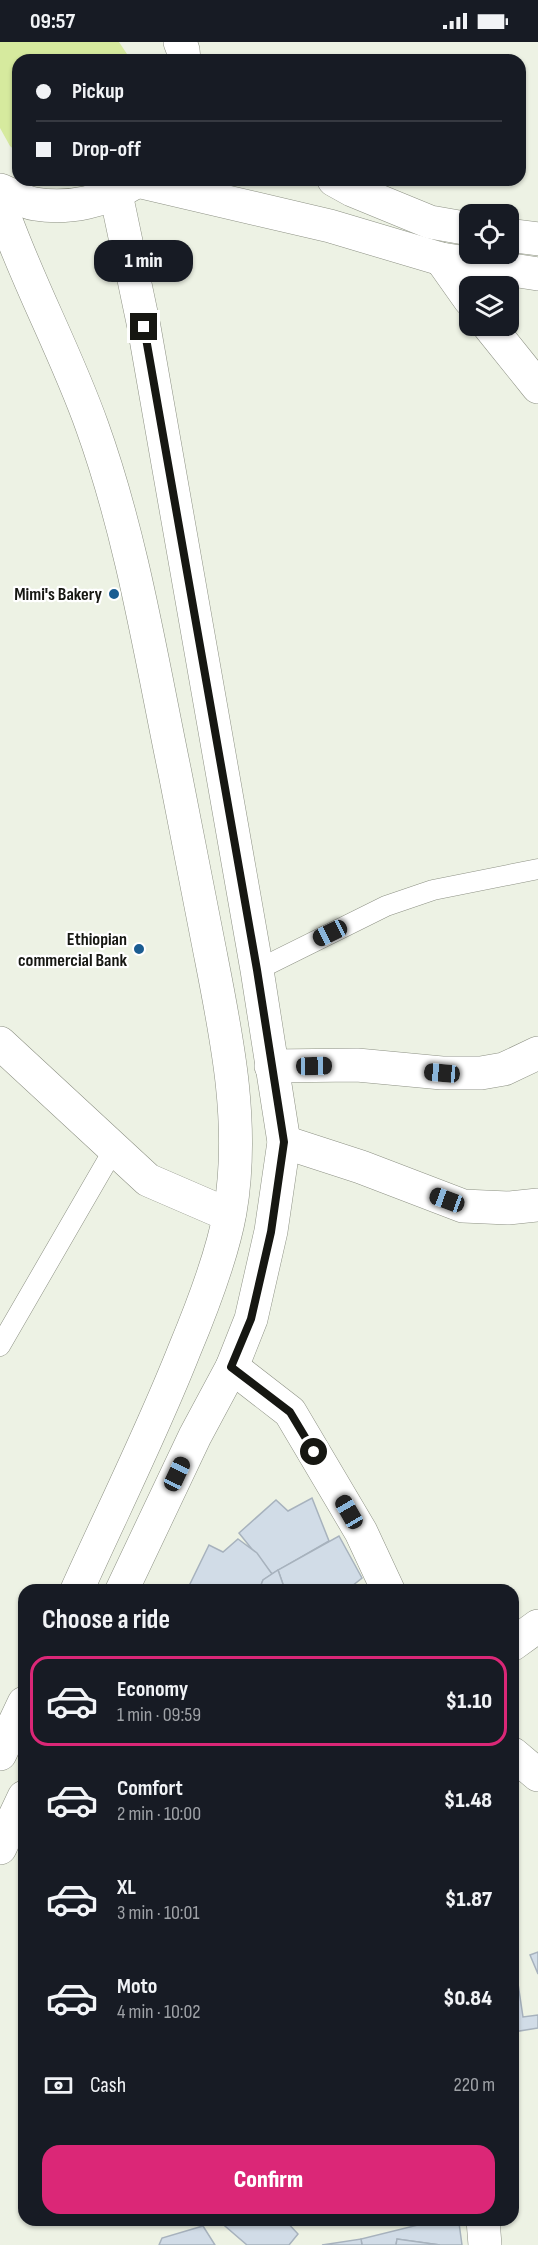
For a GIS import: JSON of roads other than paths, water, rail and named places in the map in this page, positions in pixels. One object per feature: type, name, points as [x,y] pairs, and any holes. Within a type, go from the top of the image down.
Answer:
[{"type":"main road","points":[[80,1584],[176,1371],[205,1301],[229,1215],[236,1163],[234,1088],[216,981],[138,593],[111,481],[91,423],[24,267],[1,205],[76,206],[127,186]]},
{"type":"main road","points":[[125,1584],[195,1436],[231,1367],[254,1308],[271,1232],[284,1142],[257,970],[144,327],[130,186]]},
{"type":"main road","points":[[135,186],[330,226],[441,259],[538,273]]},
{"type":"main road","points":[[345,186],[430,222],[459,227]]},
{"type":"main road","points":[[519,236],[538,239]]},
{"type":"main road","points":[[441,259],[459,284]]},
{"type":"main road","points":[[497,336],[538,387]]},
{"type":"main road","points":[[0,1043],[148,1180],[229,1215]]},
{"type":"main road","points":[[272,1066],[357,1065],[442,1073],[481,1073],[504,1069],[538,1053]]},
{"type":"main road","points":[[284,1142],[361,1167],[463,1206],[508,1208],[538,1205]]},
{"type":"main road","points":[[231,1367],[290,1412],[361,1532],[385,1584]]},
{"type":"main road","points":[[519,1640],[538,1626]]},
{"type":"main road","points":[[0,1754],[18,1716]]},
{"type":"main road","points":[[519,1759],[538,1775]]},
{"type":"main road","points":[[0,1848],[18,1810]]},
{"type":"main road","points":[[483,2226],[485,2245]]},
{"type":"lane","points":[[257,970],[386,906],[434,890],[538,869]]},
{"type":"lane","points":[[0,1346],[114,1149]]},
{"type":"place","name":"Mimi's Bakery","points":[[114,594]]},
{"type":"place","name":"Ethiopian commercial Bank","points":[[139,949]]}]
